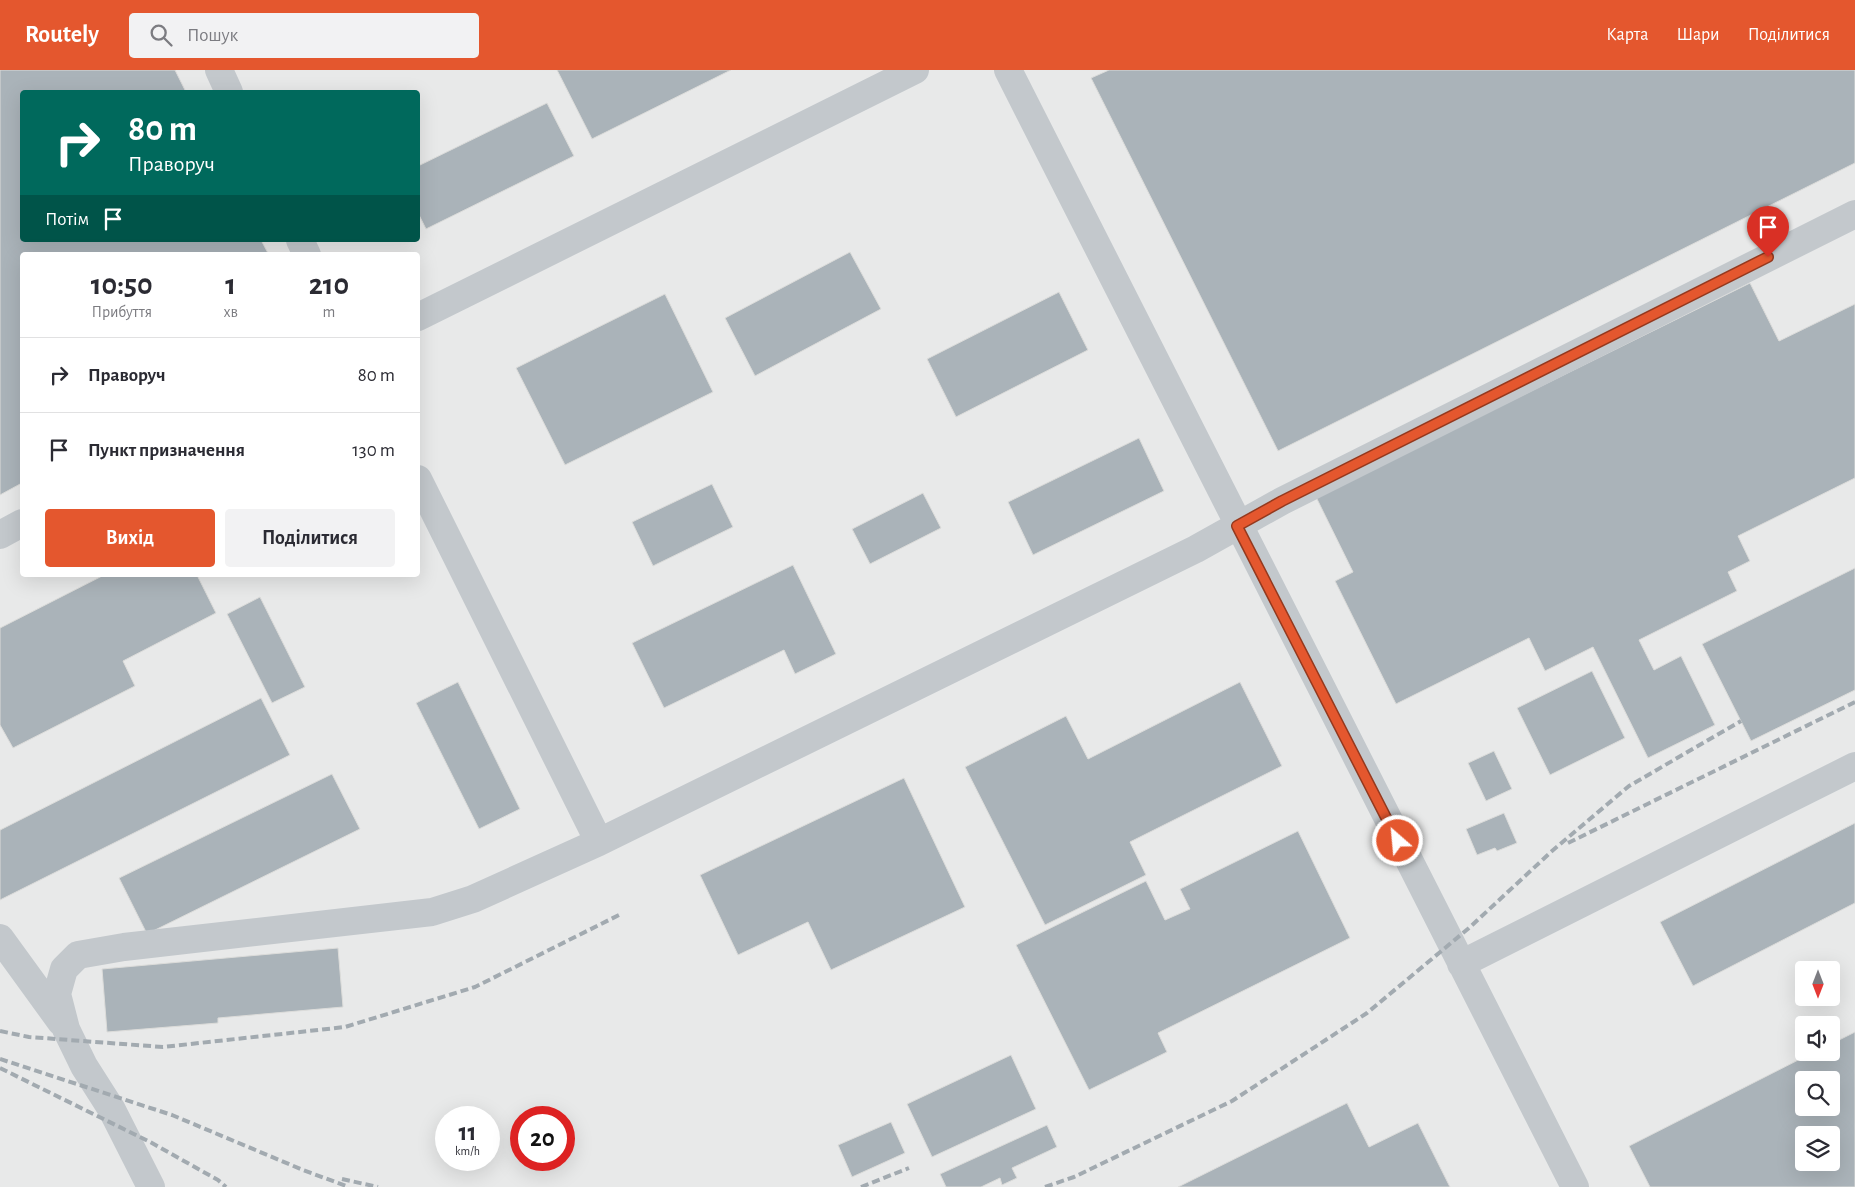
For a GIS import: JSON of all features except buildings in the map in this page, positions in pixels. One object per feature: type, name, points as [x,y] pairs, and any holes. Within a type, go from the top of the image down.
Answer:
[{"type":"lane","points":[[219,70],[228,90]]},
{"type":"lane","points":[[420,316],[915,70]]},
{"type":"lane","points":[[1008,70],[1237,526],[1575,1187]]},
{"type":"lane","points":[[66,1030],[57,994],[64,968],[78,955],[124,947],[432,912],[473,899],[599,842],[1196,549],[1282,501],[1855,214]]},
{"type":"lane","points":[[420,483],[599,842]]},
{"type":"lane","points":[[0,535],[20,525]]},
{"type":"lane","points":[[1461,964],[1855,766]]},
{"type":"lane","points":[[0,938],[66,1030],[84,1066],[112,1110],[151,1187]]},
{"type":"shaded area","points":[[0,70],[1855,70],[1855,1187],[0,1187]]},
{"type":"railway","points":[[1568,843],[1855,702]]},
{"type":"railway","points":[[1045,1187],[1074,1177],[1232,1101],[1367,1013],[1469,928],[1552,851],[1629,786],[1741,721]]},
{"type":"railway","points":[[0,1031],[29,1037],[163,1047],[345,1027],[475,987],[621,914]]},
{"type":"railway","points":[[0,1059],[172,1115],[303,1170],[349,1187]]},
{"type":"railway","points":[[0,1068],[150,1142],[218,1180],[226,1187]]},
{"type":"railway","points":[[861,1187],[909,1168]]},
{"type":"railway","points":[[342,1179],[378,1187]]},
{"type":"route","points":[[1398,841],[1237,526],[1282,501],[1768,257]]}]
